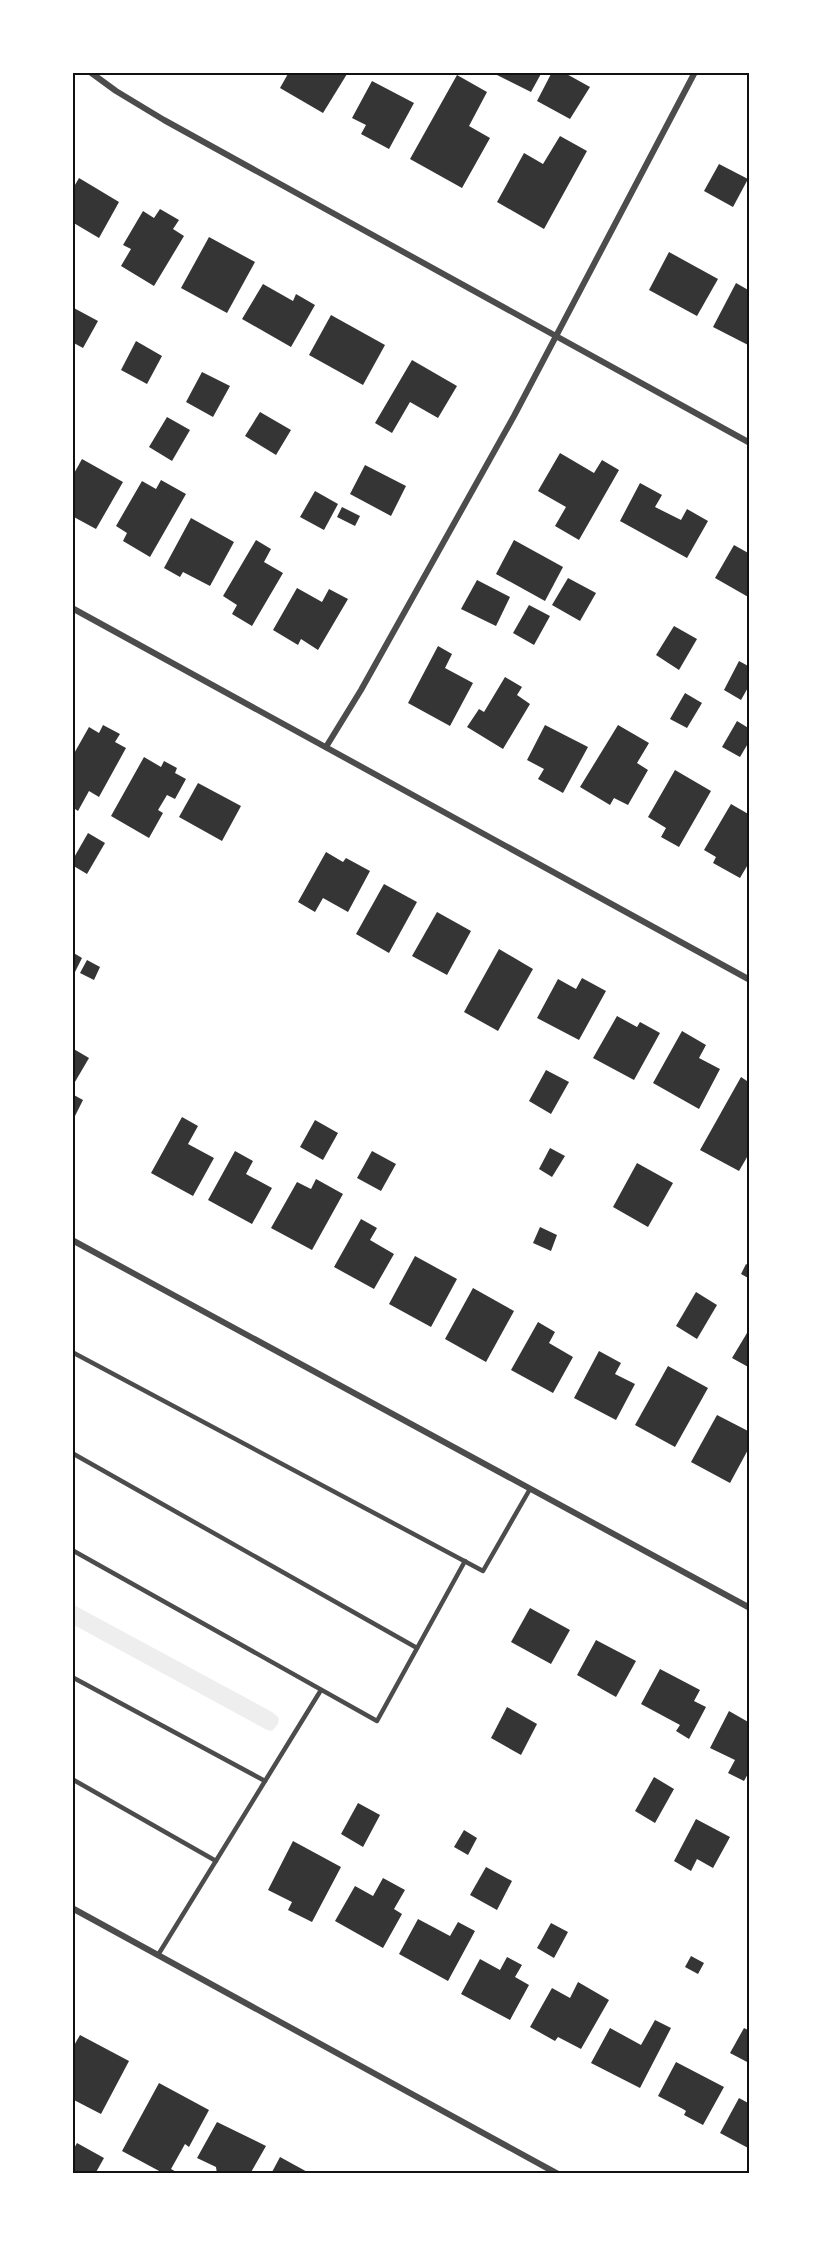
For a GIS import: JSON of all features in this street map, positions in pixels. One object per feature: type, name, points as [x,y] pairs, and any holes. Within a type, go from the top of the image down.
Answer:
[{"type":"street","points":[[90,72],[164,120],[750,443]]},
{"type":"street","points":[[326,747],[361,690],[514,416],[695,72]]},
{"type":"street","points":[[72,608],[750,980]]},
{"type":"street","points":[[72,1240],[750,1608]]},
{"type":"street","points":[[72,1908],[558,2174]]},
{"type":"lane","points":[[72,1352],[483,1571],[530,1489]]},
{"type":"lane","points":[[72,1453],[417,1648]]},
{"type":"lane","points":[[72,1550],[377,1721],[465,1561]]},
{"type":"lane","points":[[72,1677],[265,1781]]},
{"type":"lane","points":[[158,1955],[321,1690]]},
{"type":"lane","points":[[72,1779],[216,1861]]},
{"type":"shaded area","points":[[72,1604],[272,1712],[279,1718],[278,1724],[272,1731],[267,1730],[72,1624]]},
{"type":"building","points":[[289,72],[343,72],[347,74],[323,113],[280,88]]},
{"type":"building","points":[[491,72],[542,72],[531,92]]},
{"type":"building","points":[[552,72],[563,72],[590,87],[570,119],[537,101]]},
{"type":"building","points":[[457,75],[487,92],[469,126],[490,138],[462,188],[410,159]]},
{"type":"building","points":[[372,81],[414,103],[389,149],[361,134],[366,125],[352,118]]},
{"type":"building","points":[[560,136],[587,151],[544,229],[497,202],[524,153],[543,164]]},
{"type":"building","points":[[719,164],[748,179],[733,207],[704,191]]},
{"type":"building","points":[[79,178],[119,202],[99,238],[72,222],[72,190]]},
{"type":"building","points":[[160,209],[179,220],[173,229],[184,236],[154,286],[121,266],[131,249],[123,245],[143,211],[154,218]]},
{"type":"building","points":[[209,237],[255,262],[227,313],[181,288]]},
{"type":"building","points":[[669,252],[718,279],[697,316],[649,290]]},
{"type":"building","points":[[736,283],[750,291],[750,346],[713,327]]},
{"type":"building","points":[[263,284],[293,301],[296,294],[315,305],[291,347],[242,319]]},
{"type":"building","points":[[72,307],[98,321],[83,348],[72,342]]},
{"type":"building","points":[[331,315],[385,345],[363,385],[309,355]]},
{"type":"building","points":[[136,341],[162,356],[147,384],[121,370]]},
{"type":"building","points":[[412,360],[457,386],[438,418],[410,402],[392,433],[375,423]]},
{"type":"building","points":[[202,372],[230,386],[213,417],[186,402]]},
{"type":"building","points":[[260,412],[291,430],[276,455],[245,436]]},
{"type":"building","points":[[167,417],[190,430],[172,461],[149,447]]},
{"type":"building","points":[[560,453],[594,473],[602,460],[619,470],[579,540],[555,526],[566,507],[538,491]]},
{"type":"building","points":[[82,459],[123,482],[96,529],[72,516],[72,477]]},
{"type":"building","points":[[365,465],[406,486],[391,516],[350,494]]},
{"type":"building","points":[[161,480],[186,494],[150,557],[123,541],[127,533],[116,526],[142,481],[156,489]]},
{"type":"building","points":[[640,483],[662,495],[655,507],[681,520],[687,509],[708,521],[687,558],[620,521]]},
{"type":"building","points":[[315,491],[338,504],[324,530],[300,517]]},
{"type":"building","points":[[342,507],[360,516],[355,526],[337,517]]},
{"type":"building","points":[[191,518],[234,542],[210,586],[183,572],[180,577],[164,568]]},
{"type":"building","points":[[256,540],[271,549],[264,562],[283,573],[252,626],[232,614],[237,605],[223,596]]},
{"type":"building","points":[[514,540],[563,567],[545,601],[496,574]]},
{"type":"building","points":[[734,545],[750,554],[750,598],[715,578]]},
{"type":"building","points":[[568,578],[596,593],[580,621],[552,605]]},
{"type":"building","points":[[477,580],[510,597],[496,626],[461,609]]},
{"type":"building","points":[[297,588],[322,602],[329,589],[348,599],[318,650],[301,639],[298,645],[273,630]]},
{"type":"building","points":[[529,605],[550,616],[534,645],[513,633]]},
{"type":"building","points":[[674,626],[697,639],[679,670],[656,655]]},
{"type":"building","points":[[438,646],[452,654],[445,668],[473,683],[450,726],[408,703]]},
{"type":"building","points":[[739,661],[750,667],[750,684],[741,700],[724,690]]},
{"type":"building","points":[[505,677],[522,687],[517,695],[530,704],[503,749],[467,727],[479,709],[484,712]]},
{"type":"building","points":[[685,693],[702,703],[687,728],[670,719]]},
{"type":"building","points":[[737,721],[750,729],[750,740],[740,757],[722,747]]},
{"type":"building","points":[[103,725],[120,734],[115,742],[126,748],[99,797],[89,791],[78,811],[72,807],[72,757],[89,727],[99,733]]},
{"type":"building","points":[[545,725],[588,747],[563,793],[538,779],[544,769],[527,760]]},
{"type":"building","points":[[618,725],[649,743],[637,763],[648,770],[628,805],[614,798],[610,805],[580,787]]},
{"type":"building","points":[[144,757],[161,767],[164,761],[177,768],[175,773],[186,779],[175,799],[167,795],[158,810],[163,813],[149,838],[111,816]]},
{"type":"building","points":[[675,770],[711,791],[679,847],[661,837],[666,828],[648,817]]},
{"type":"building","points":[[198,783],[241,806],[222,841],[179,817]]},
{"type":"building","points":[[731,804],[750,815],[750,861],[740,878],[713,863],[716,857],[704,850]]},
{"type":"building","points":[[88,833],[105,843],[87,874],[72,865],[72,861]]},
{"type":"building","points":[[326,852],[343,862],[346,858],[370,871],[348,912],[323,898],[315,912],[298,902]]},
{"type":"building","points":[[384,884],[417,902],[389,953],[356,934]]},
{"type":"building","points":[[437,912],[471,931],[447,975],[412,956]]},
{"type":"building","points":[[499,949],[533,969],[498,1031],[464,1012]]},
{"type":"building","points":[[72,952],[82,958],[75,972],[72,970]]},
{"type":"building","points":[[87,960],[100,967],[94,980],[80,973]]},
{"type":"building","points":[[582,978],[606,991],[579,1040],[537,1018],[558,979],[576,989]]},
{"type":"building","points":[[617,1016],[637,1027],[640,1022],[660,1033],[634,1080],[593,1058]]},
{"type":"building","points":[[682,1031],[706,1045],[699,1058],[720,1069],[699,1109],[653,1083]]},
{"type":"building","points":[[72,1048],[89,1058],[72,1087]]},
{"type":"building","points":[[546,1070],[569,1082],[551,1114],[529,1101]]},
{"type":"building","points":[[741,1077],[750,1083],[750,1152],[739,1171],[700,1150]]},
{"type":"building","points":[[72,1094],[83,1100],[74,1118],[72,1117]]},
{"type":"building","points":[[182,1117],[198,1126],[188,1144],[214,1158],[193,1196],[151,1173]]},
{"type":"building","points":[[315,1120],[338,1133],[323,1160],[300,1147]]},
{"type":"building","points":[[550,1148],[565,1156],[552,1177],[539,1169]]},
{"type":"building","points":[[235,1151],[253,1161],[246,1174],[272,1188],[252,1224],[208,1200]]},
{"type":"building","points":[[372,1151],[396,1164],[381,1191],[357,1178]]},
{"type":"building","points":[[637,1163],[673,1183],[648,1227],[613,1207]]},
{"type":"building","points":[[316,1179],[343,1194],[312,1250],[271,1228],[297,1182],[311,1189]]},
{"type":"building","points":[[361,1219],[377,1228],[370,1240],[394,1254],[374,1289],[334,1267]]},
{"type":"building","points":[[540,1227],[557,1235],[551,1251],[533,1243]]},
{"type":"building","points":[[415,1256],[457,1279],[431,1327],[389,1304]]},
{"type":"building","points":[[746,1264],[750,1266],[750,1279],[741,1274]]},
{"type":"building","points":[[473,1288],[514,1311],[486,1362],[445,1339]]},
{"type":"building","points":[[696,1292],[717,1305],[697,1339],[676,1326]]},
{"type":"building","points":[[538,1322],[555,1332],[549,1343],[573,1357],[553,1393],[511,1370]]},
{"type":"building","points":[[747,1333],[750,1335],[750,1368],[732,1358]]},
{"type":"building","points":[[599,1351],[621,1363],[615,1374],[635,1384],[616,1420],[574,1398]]},
{"type":"building","points":[[668,1366],[708,1388],[675,1447],[635,1425]]},
{"type":"building","points":[[717,1415],[750,1432],[750,1446],[730,1483],[691,1462]]},
{"type":"building","points":[[530,1608],[570,1630],[551,1664],[511,1642]]},
{"type":"building","points":[[596,1640],[636,1661],[616,1697],[577,1675]]},
{"type":"building","points":[[660,1669],[700,1690],[694,1701],[706,1707],[689,1739],[676,1731],[680,1725],[641,1704]]},
{"type":"building","points":[[507,1707],[537,1724],[521,1755],[491,1738]]},
{"type":"building","points":[[729,1711],[750,1723],[750,1770],[744,1781],[728,1773],[735,1760],[710,1748]]},
{"type":"building","points":[[654,1777],[674,1789],[655,1823],[635,1811]]},
{"type":"building","points":[[358,1803],[380,1815],[363,1847],[341,1834]]},
{"type":"building","points":[[696,1819],[730,1837],[713,1868],[697,1859],[691,1871],[674,1861]]},
{"type":"building","points":[[464,1830],[477,1838],[468,1855],[454,1847]]},
{"type":"building","points":[[293,1841],[341,1867],[312,1922],[288,1910],[292,1902],[268,1890]]},
{"type":"building","points":[[486,1867],[512,1881],[497,1910],[470,1895]]},
{"type":"building","points":[[383,1878],[405,1890],[394,1909],[402,1914],[383,1948],[335,1921],[355,1886],[373,1896]]},
{"type":"building","points":[[418,1919],[450,1936],[458,1922],[475,1931],[448,1981],[399,1954]]},
{"type":"building","points":[[551,1923],[568,1932],[554,1958],[537,1948]]},
{"type":"building","points":[[691,1956],[704,1963],[698,1974],[685,1967]]},
{"type":"building","points":[[507,1957],[522,1965],[515,1977],[529,1985],[510,2020],[461,1994],[480,1959],[500,1970]]},
{"type":"building","points":[[578,1982],[609,2000],[581,2049],[558,2037],[555,2041],[530,2027],[552,1988],[570,1998]]},
{"type":"building","points":[[655,2020],[671,2028],[640,2088],[591,2063],[610,2028],[641,2045]]},
{"type":"building","points":[[744,2028],[750,2031],[749,2063],[730,2053]]},
{"type":"building","points":[[80,2035],[129,2061],[101,2114],[72,2099],[72,2049]]},
{"type":"building","points":[[676,2062],[724,2087],[703,2125],[684,2115],[686,2111],[683,2109],[658,2096]]},
{"type":"building","points":[[159,2083],[209,2110],[189,2147],[185,2144],[171,2169],[180,2174],[160,2174],[161,2172],[122,2151]]},
{"type":"building","points":[[739,2098],[750,2104],[750,2149],[720,2133]]},
{"type":"building","points":[[217,2122],[266,2146],[250,2174],[217,2174],[216,2167],[197,2158]]},
{"type":"building","points":[[77,2143],[104,2158],[95,2174],[72,2174],[72,2152]]},
{"type":"building","points":[[280,2157],[311,2174],[271,2174]]}]
